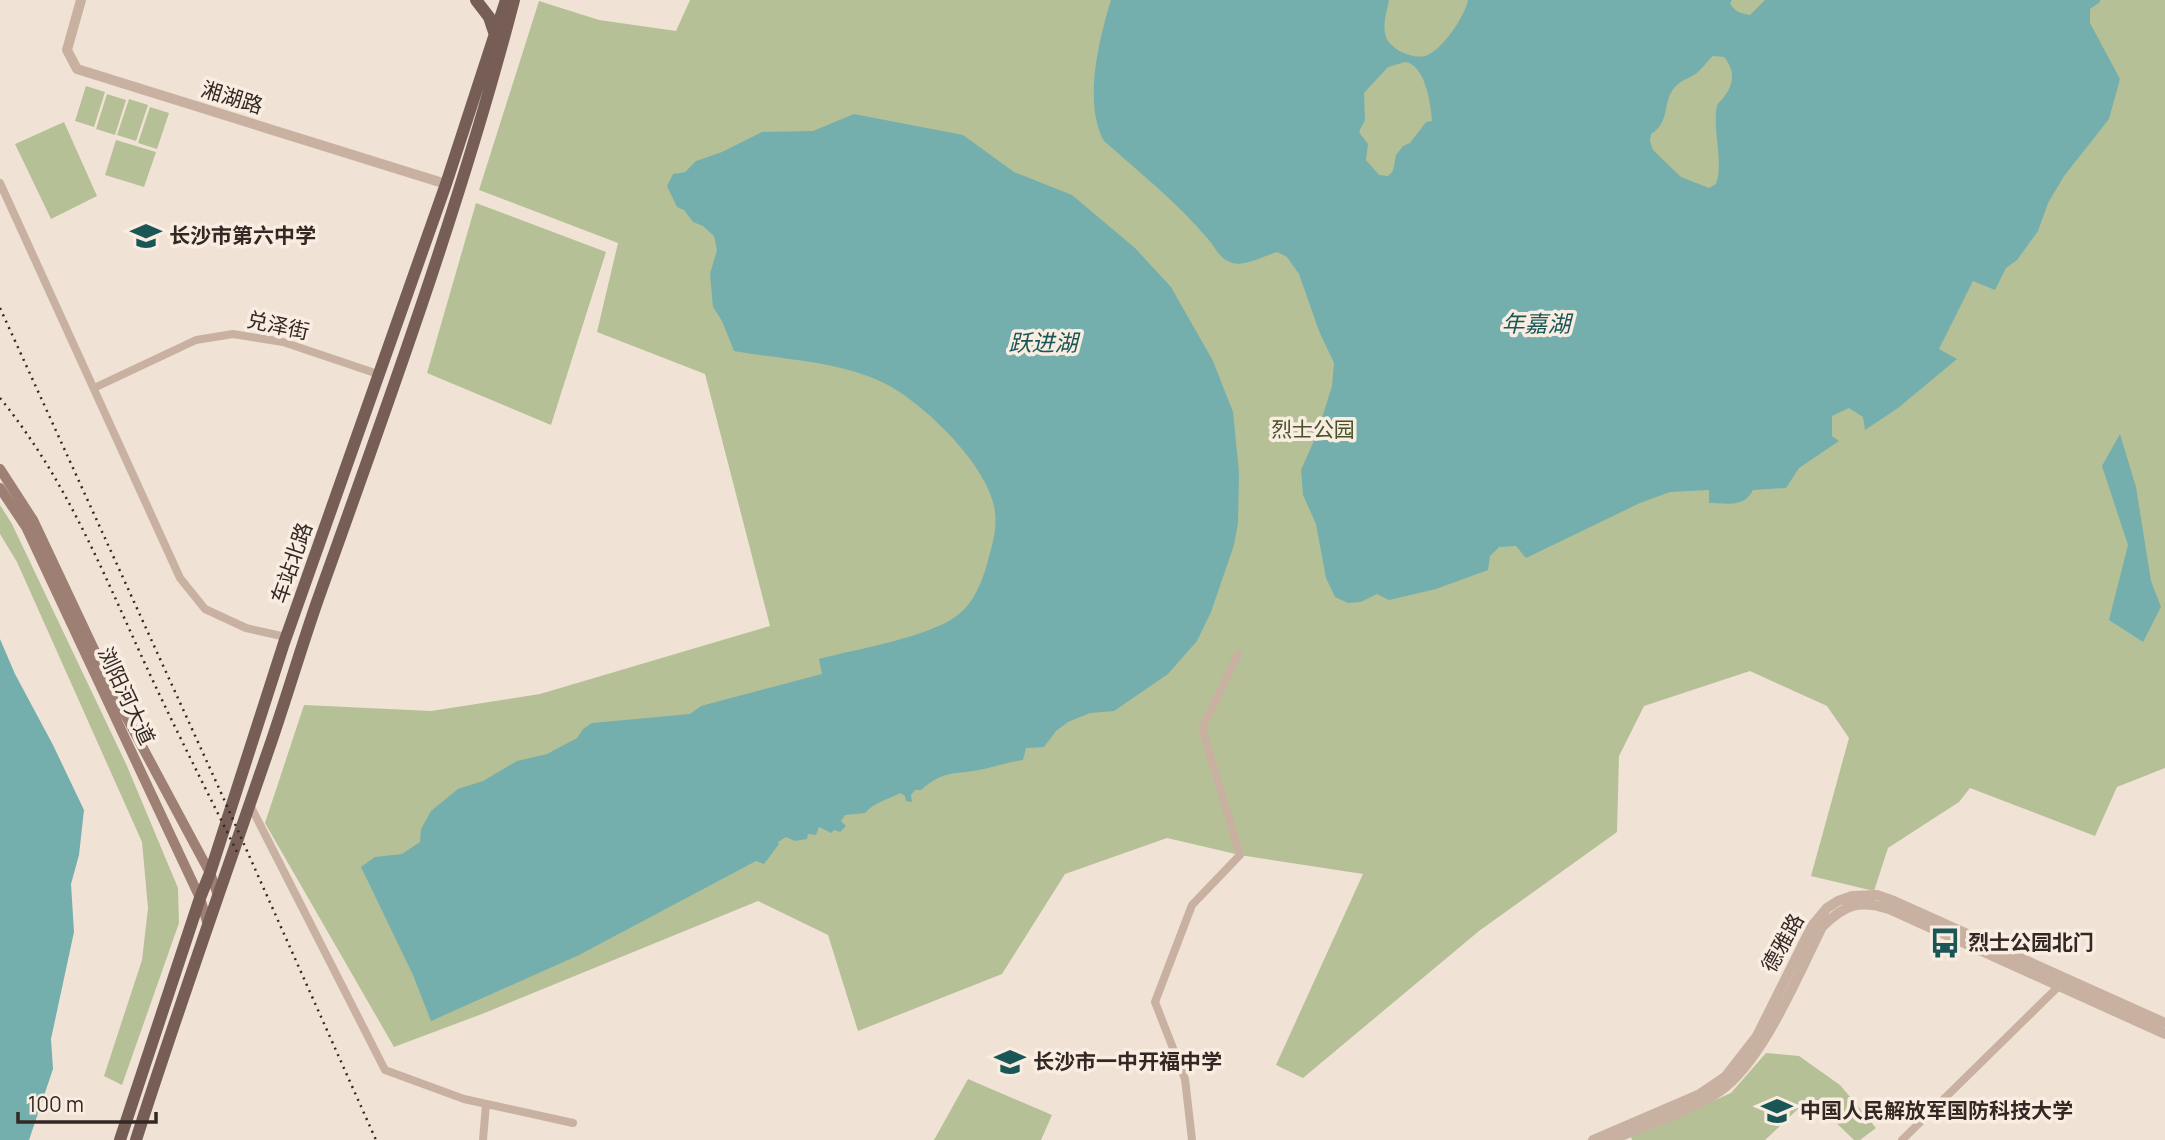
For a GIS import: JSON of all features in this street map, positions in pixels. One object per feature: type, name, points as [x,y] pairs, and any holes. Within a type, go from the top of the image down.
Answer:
[{"type":"main road","points":[[476,0],[489,17],[495,35]]},
{"type":"main road","name":"车站北路","points":[[120,1140],[286,637],[446,184],[506,0]]},
{"type":"main road","name":"车站北路","points":[[136,1140],[302,645],[396,381],[483,119],[514,0]]},
{"type":"main road","name":"浏阳河大道","points":[[0,469],[33,520],[122,709],[210,873],[218,895]]},
{"type":"main road","name":"浏阳河大道","points":[[0,488],[26,527],[200,898],[208,925]]},
{"type":"street","name":"湘湖路","points":[[81,0],[66,50],[77,69],[446,184]]},
{"type":"street","points":[[0,183],[180,578],[205,609],[246,628],[286,637]]},
{"type":"street","name":"兑泽街","points":[[94,388],[196,340],[233,334],[283,342],[378,374]]},
{"type":"street","points":[[1192,1140],[1185,1079],[1155,1002],[1192,905],[1240,855],[1202,728],[1238,654]]},
{"type":"street","points":[[250,806],[385,1070],[464,1099],[573,1123]]},
{"type":"street","name":"德雅路","points":[[1593,1140],[1700,1094],[1725,1077],[1757,1036],[1815,920],[1827,908],[1845,899],[1877,895],[2064,981],[2165,1034]]},
{"type":"street","name":"德雅路","points":[[1611,1140],[1710,1097],[1732,1081],[1765,1040],[1822,927],[1836,913],[1852,905],[1874,904],[1889,909],[2165,1023]]},
{"type":"street","points":[[1902,1140],[2064,981]]},
{"type":"street","points":[[483,1140],[486,1104]]},
{"type":"green space","name":"烈士公园","points":[[690,0],[2165,0],[2165,768],[2117,787],[2095,836],[1970,788],[1959,802],[1888,848],[1874,891],[1811,876],[1849,738],[1827,706],[1750,671],[1644,706],[1619,756],[1617,832],[1479,931],[1303,1078],[1276,1065],[1363,874],[1240,855],[1167,838],[1065,874],[1002,974],[858,1031],[828,935],[758,901],[482,1014],[394,1047],[265,823],[304,705],[431,711],[540,694],[770,626],[705,374],[597,332],[618,243],[479,190],[539,1],[599,20],[676,31]]},
{"type":"green space","points":[[86,86],[105,92],[94,127],[75,121]]},
{"type":"green space","points":[[107,94],[126,100],[115,135],[96,129]]},
{"type":"green space","points":[[129,99],[148,105],[136,141],[117,135]]},
{"type":"green space","points":[[150,107],[169,113],[157,149],[138,143]]},
{"type":"green space","points":[[64,122],[97,196],[51,219],[15,144]]},
{"type":"green space","points":[[116,140],[156,152],[144,187],[105,175]]},
{"type":"green space","points":[[476,203],[606,252],[551,425],[427,373]]},
{"type":"green space","points":[[0,505],[12,524],[127,766],[178,888],[179,923],[122,1085],[104,1076],[142,960],[148,908],[142,842],[17,562],[0,534]]},
{"type":"green space","name":"中国人民解放军国防科技大学","points":[[1766,1053],[1799,1056],[1840,1085],[1876,1128],[1860,1140],[1854,1140],[1823,1110],[1799,1108],[1765,1140],[1632,1140],[1631,1137],[1731,1093]]},
{"type":"green space","points":[[968,1079],[1052,1115],[1041,1140],[934,1140]]},
{"type":"water","name":"年嘉湖","points":[[1111,0],[1389,0],[1384,25],[1387,38],[1398,50],[1419,57],[1432,53],[1445,40],[1458,23],[1468,0],[1732,0],[1730,3],[1736,10],[1750,15],[1765,0],[2100,0],[2090,9],[2090,23],[2120,79],[2109,119],[2064,176],[2048,203],[2038,231],[2017,260],[2006,268],[1995,290],[1973,281],[1939,349],[1957,359],[1898,408],[1865,430],[1863,417],[1849,408],[1832,416],[1832,436],[1839,441],[1799,468],[1786,488],[1753,490],[1745,500],[1728,504],[1709,503],[1709,490],[1670,492],[1640,503],[1526,558],[1516,546],[1499,547],[1490,556],[1488,570],[1436,589],[1389,600],[1377,594],[1361,602],[1348,603],[1335,597],[1326,578],[1316,524],[1303,495],[1301,470],[1317,434],[1332,386],[1334,363],[1319,331],[1299,274],[1287,257],[1277,252],[1241,264],[1226,260],[1184,212],[1104,141],[1098,126],[1094,90],[1098,52]],"holes":[[[1713,56],[1724,57],[1732,76],[1726,94],[1717,105],[1718,175],[1716,184],[1709,188],[1681,177],[1653,150],[1650,141],[1651,134],[1664,118],[1675,87],[1697,73]],[[1405,62],[1412,64],[1422,77],[1432,121],[1426,122],[1410,143],[1403,146],[1396,155],[1393,171],[1388,176],[1379,175],[1366,160],[1368,144],[1359,132],[1365,120],[1364,93],[1388,67]]]},
{"type":"water","name":"跃进湖","points":[[854,114],[963,135],[1014,172],[1072,195],[1135,248],[1171,287],[1213,361],[1233,412],[1239,472],[1238,523],[1234,545],[1211,612],[1197,641],[1168,674],[1114,711],[1090,713],[1068,722],[1056,731],[1044,747],[1026,748],[1023,760],[942,776],[921,790],[915,790],[911,795],[912,802],[906,801],[905,796],[900,793],[865,813],[845,815],[841,821],[846,826],[840,832],[834,830],[831,833],[819,827],[816,835],[808,834],[807,839],[795,841],[786,837],[778,842],[764,864],[756,861],[579,955],[431,1021],[413,975],[361,867],[375,857],[402,854],[420,842],[421,829],[431,811],[458,789],[483,781],[517,761],[547,754],[577,738],[583,729],[592,723],[690,714],[701,706],[822,674],[819,659],[913,636],[947,622],[964,609],[980,585],[994,538],[995,512],[991,495],[968,457],[953,438],[917,405],[884,383],[830,366],[734,351],[713,307],[710,274],[717,250],[714,236],[677,207],[667,186],[673,174],[685,172],[696,161],[722,152],[762,132],[813,131]]},
{"type":"water","points":[[2120,434],[2136,487],[2151,581],[2161,607],[2143,642],[2109,620],[2128,545],[2102,466]]},
{"type":"water","points":[[0,639],[84,810],[79,855],[71,884],[74,932],[51,1039],[53,1069],[29,1140],[0,1140]]},
{"type":"railway","points":[[0,308],[376,1140]]},
{"type":"railway","points":[[0,398],[43,458],[79,522],[239,856]]},
{"type":"place","name":"长沙市第六中学","points":[[146,236]]},
{"type":"place","name":"烈士公园北门","points":[[1945,943]]},
{"type":"place","name":"长沙市一中开福中学","points":[[1010,1062]]},
{"type":"place","name":"中国人民解放军国防科技大学","points":[[1777,1111]]}]
